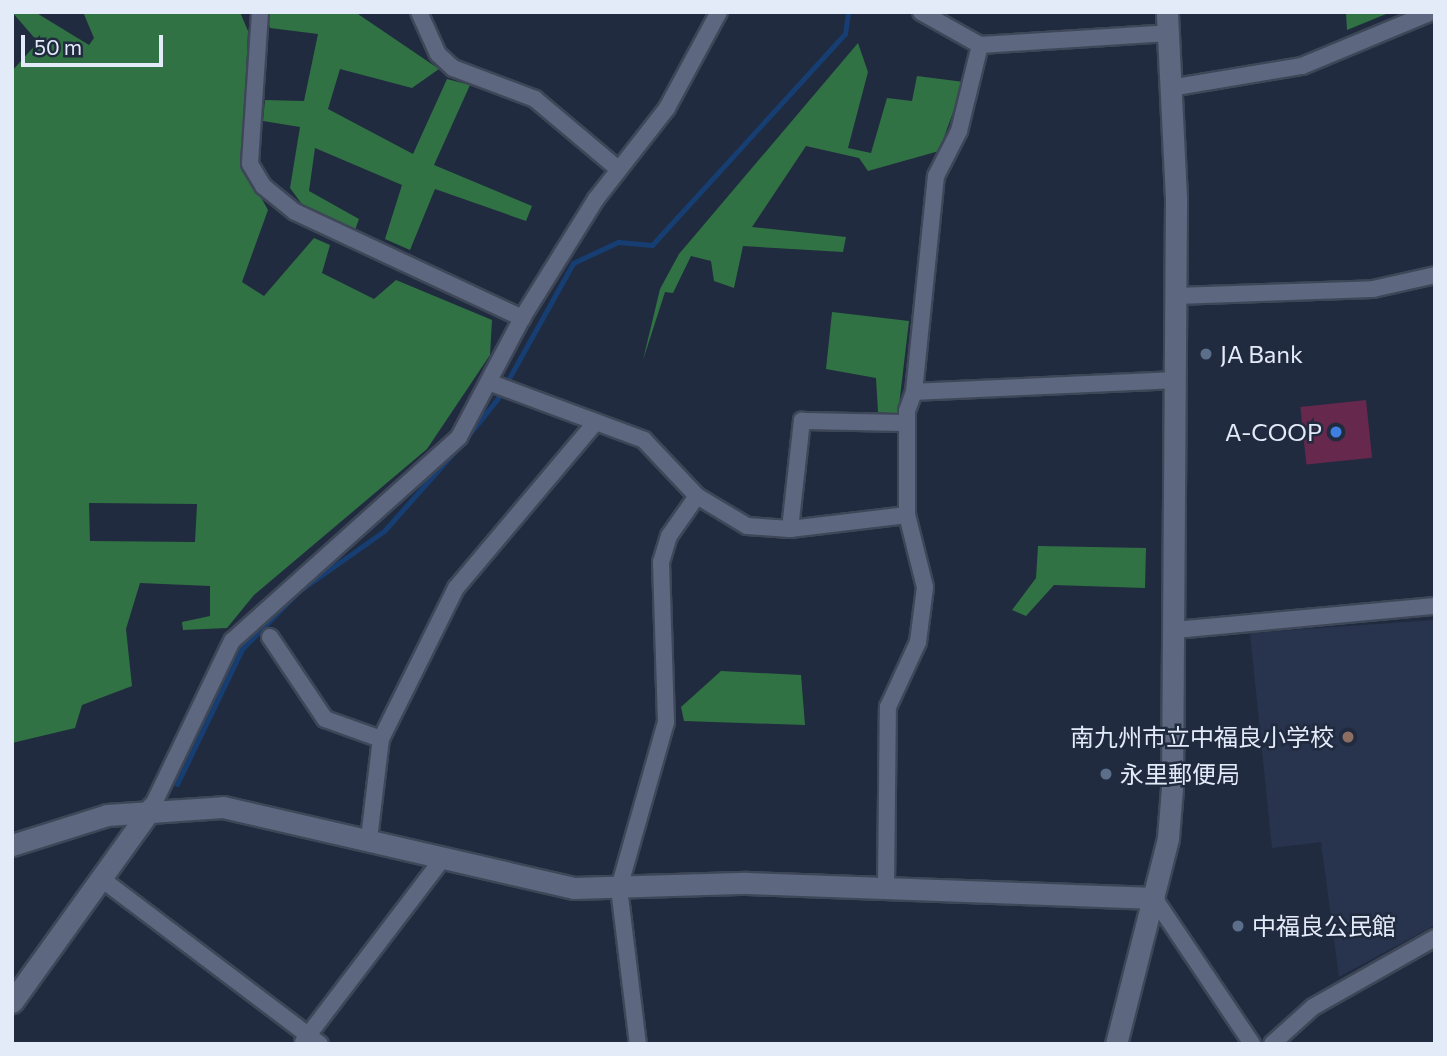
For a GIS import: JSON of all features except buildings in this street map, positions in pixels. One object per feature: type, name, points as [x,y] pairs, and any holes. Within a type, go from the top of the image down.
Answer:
[{"type":"street","points":[[260,12],[250,164],[263,186],[295,212],[522,318]]},
{"type":"street","points":[[419,12],[438,54],[453,68],[534,99],[618,169]]},
{"type":"street","points":[[12,1002],[103,880],[152,807],[232,641],[259,610],[401,495],[459,437],[501,387],[522,318],[618,169],[667,108],[719,12]]},
{"type":"street","points":[[921,12],[980,45],[1168,23],[1176,296],[1175,630],[1170,813],[1154,898],[1116,1044]]},
{"type":"street","points":[[1170,88],[1302,66],[1432,12]]},
{"type":"street","points":[[886,888],[888,707],[918,642],[925,587],[907,515],[907,424],[914,392],[936,176],[959,131],[980,45]]},
{"type":"street","points":[[1176,296],[1373,289],[1435,275]]},
{"type":"street","points":[[914,392],[1175,380]]},
{"type":"street","points":[[501,387],[594,424],[644,440],[697,496],[726,519],[790,529],[907,515]]},
{"type":"street","points":[[790,529],[802,421],[907,424]]},
{"type":"street","points":[[369,839],[382,739],[457,588],[594,424]]},
{"type":"street","points":[[638,1044],[619,888],[666,722],[661,562],[669,536],[697,496]]},
{"type":"street","points":[[1175,630],[1435,606]]},
{"type":"street","points":[[270,637],[325,719],[382,739]]},
{"type":"street","points":[[12,845],[152,807],[260,813],[574,888],[747,883],[1154,898]]},
{"type":"street","points":[[103,880],[310,1041],[444,857]]},
{"type":"street","points":[[1154,898],[1252,1044]]},
{"type":"street","points":[[1272,1044],[1313,1007],[1435,938]]},
{"type":"shaded area","name":"南九州市立中福良小学校","points":[[1435,620],[1435,925],[1339,977],[1321,842],[1272,848],[1250,633]]},
{"type":"green space","points":[[12,12],[35,12],[89,45],[94,38],[83,12],[240,12],[248,31],[242,163],[268,210],[242,282],[264,296],[314,238],[330,245],[322,273],[374,299],[396,280],[492,320],[490,355],[427,449],[254,595],[227,628],[183,630],[182,622],[210,616],[210,586],[140,583],[126,629],[132,686],[82,705],[75,728],[12,743],[12,71],[38,42]],"holes":[[[89,503],[197,504],[195,542],[90,541]]]},
{"type":"green space","points":[[265,12],[355,12],[439,69],[412,88],[340,69],[328,109],[413,154],[447,79],[470,85],[434,165],[532,206],[526,221],[435,189],[410,250],[385,239],[402,185],[315,148],[309,191],[359,219],[355,230],[304,207],[290,188],[300,127],[263,121],[265,100],[304,101],[318,34],[270,28]]},
{"type":"green space","points":[[1346,12],[1391,12],[1347,30]]},
{"type":"green space","points":[[858,43],[868,72],[848,148],[871,153],[887,98],[912,101],[917,76],[964,82],[939,151],[868,171],[859,158],[806,146],[752,227],[846,237],[843,252],[743,246],[734,288],[714,281],[711,261],[691,256],[673,293],[665,292],[643,360],[660,289],[679,254]]},
{"type":"green space","points":[[832,312],[909,321],[898,414],[878,412],[876,378],[826,369]]},
{"type":"green space","points":[[1038,546],[1146,548],[1145,588],[1054,585],[1026,616],[1012,610],[1036,578]]},
{"type":"green space","points":[[721,671],[801,675],[805,725],[684,721],[681,707]]},
{"type":"waterway","points":[[467,437],[498,398],[573,263],[618,242],[652,245],[845,34],[848,12]]},
{"type":"waterway","points":[[177,784],[242,649],[299,591],[384,531],[456,450]]},
{"type":"place","name":"JA Bank","points":[[1206,354]]},
{"type":"place","name":"A-COOP","points":[[1336,432]]},
{"type":"place","name":"南九州市立中福良小学校","points":[[1348,737]]},
{"type":"place","name":"永里郵便局","points":[[1106,774]]},
{"type":"place","name":"中福良公民館","points":[[1238,926]]}]
